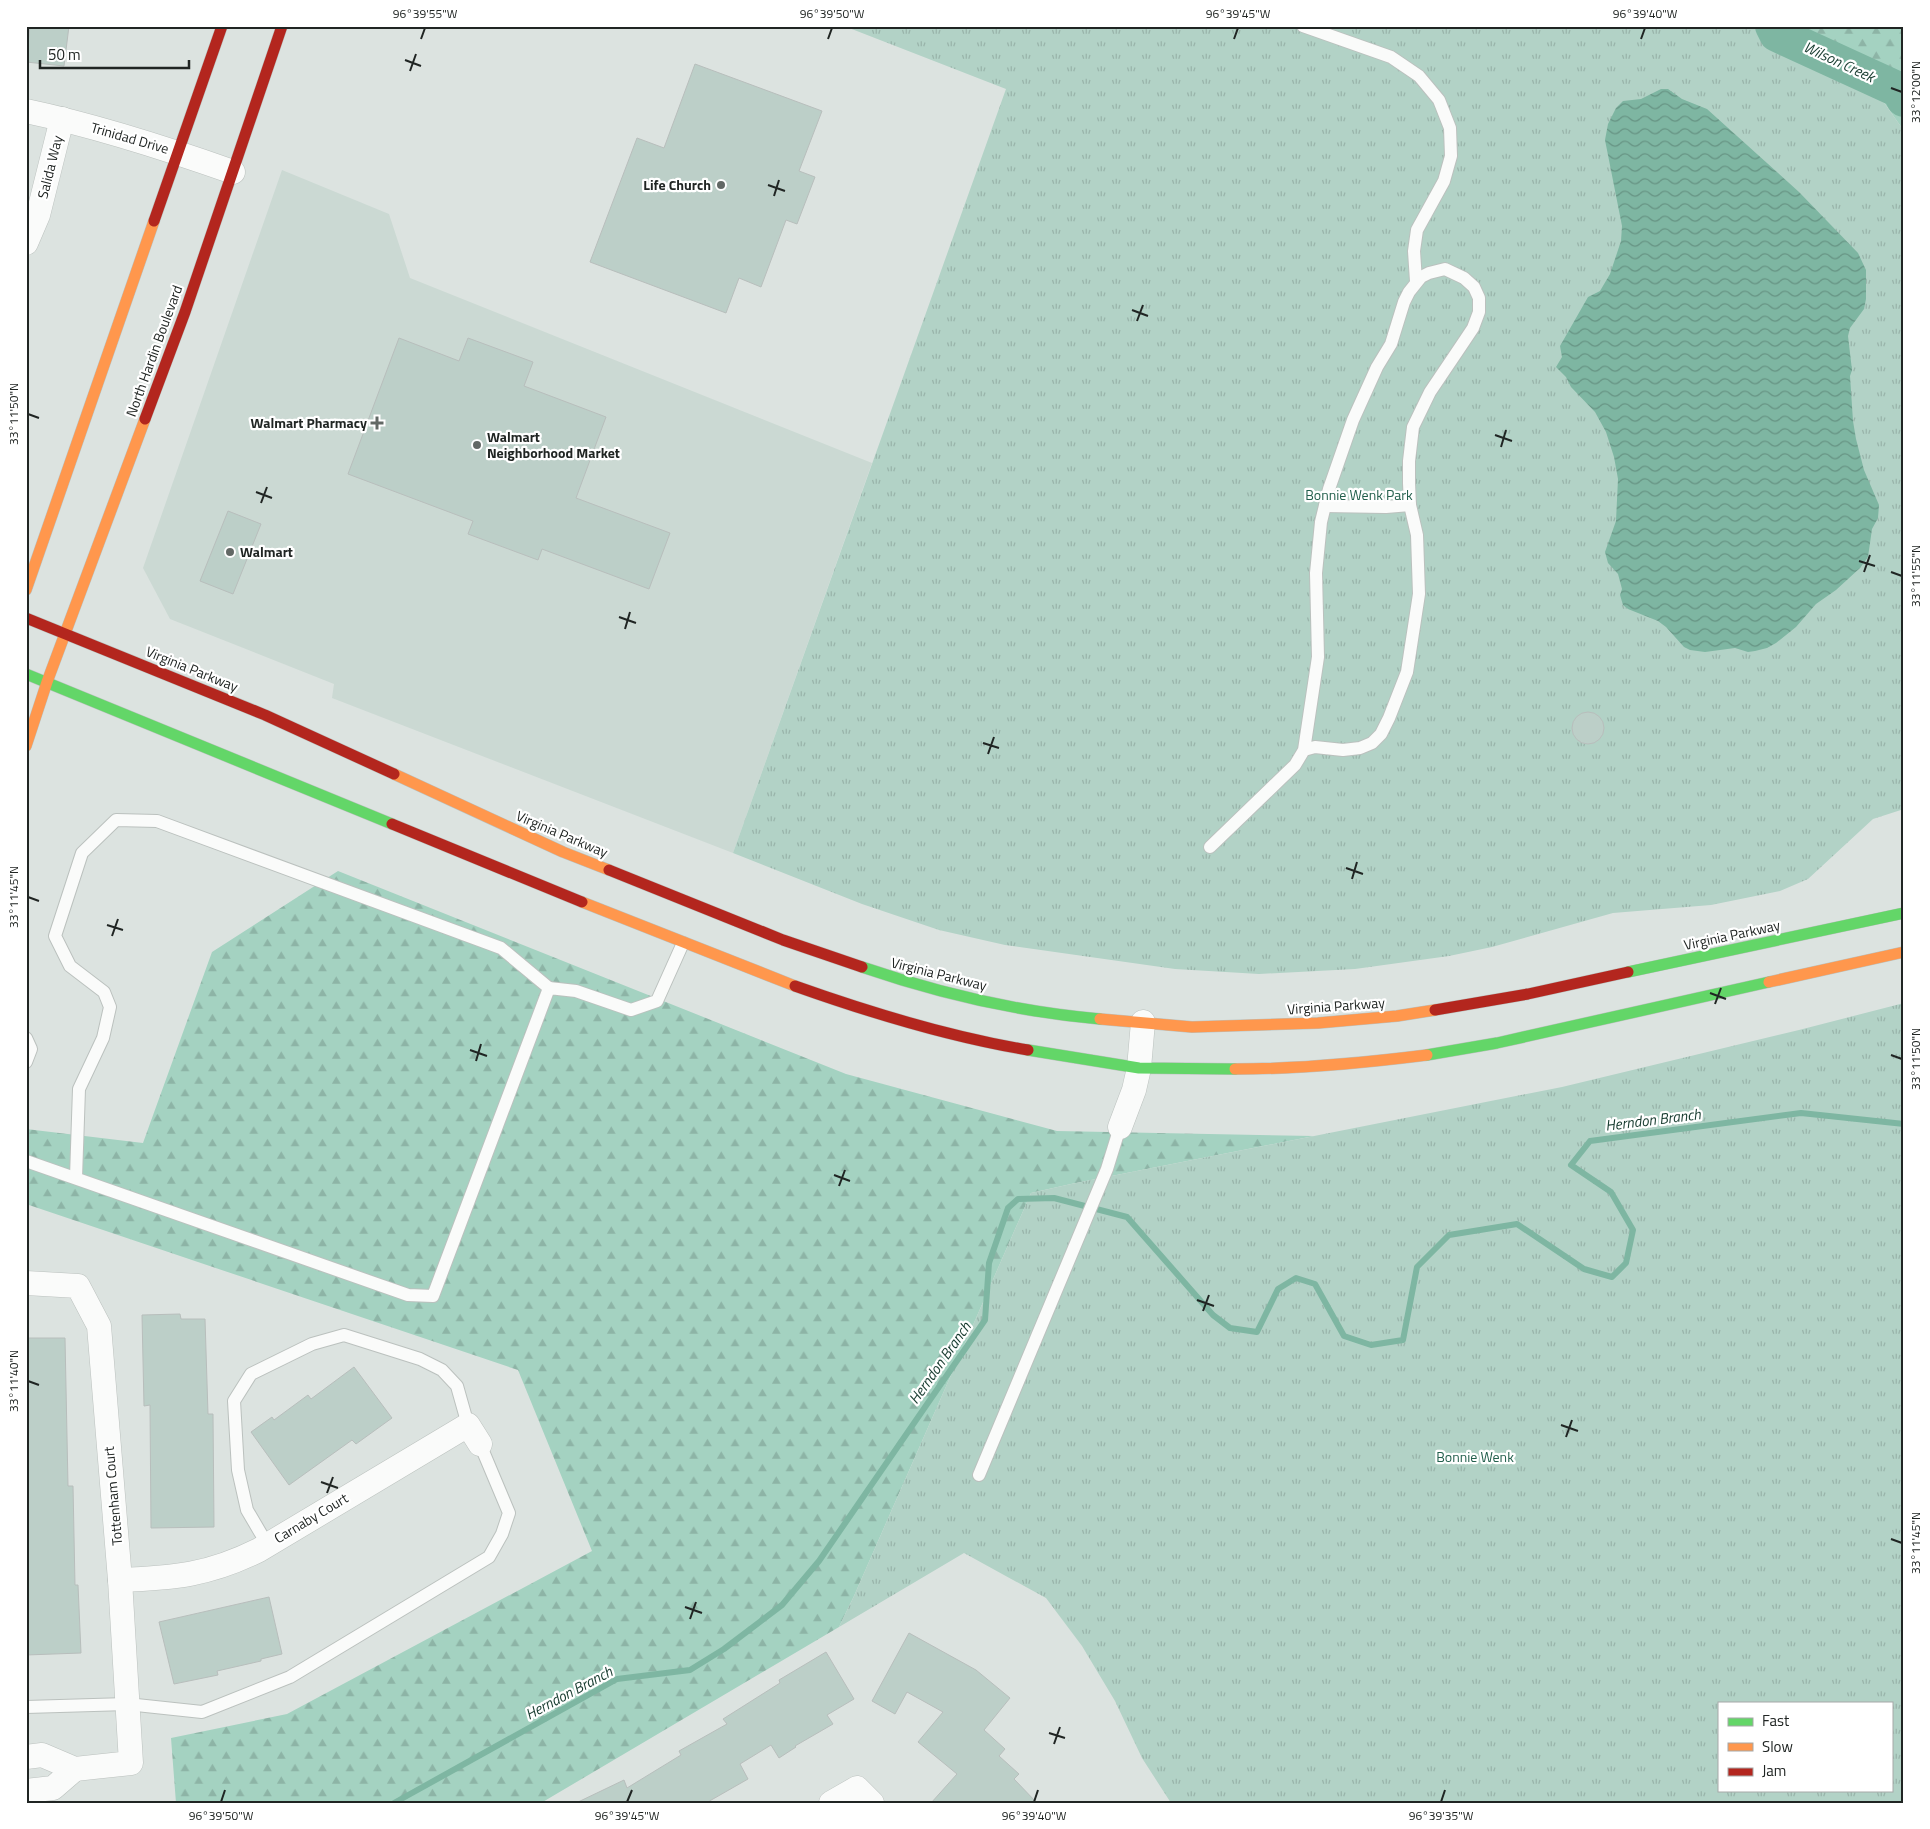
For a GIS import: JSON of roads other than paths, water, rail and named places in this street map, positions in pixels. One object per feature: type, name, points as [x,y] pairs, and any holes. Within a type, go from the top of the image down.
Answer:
[{"type":"main road","points":[[26,590],[222,26]]},
{"type":"main road","name":"North Hardin Boulevard","points":[[26,746],[47,682],[185,312],[282,26]]},
{"type":"main road","name":"Virginia Parkway","points":[[26,618],[266,715],[563,852],[783,940],[912,984],[1008,1006],[1086,1018],[1192,1027],[1318,1023],[1397,1016],[1528,994],[1904,914]]},
{"type":"main road","points":[[26,674],[685,939],[759,973],[868,1012],[992,1044],[1139,1068],[1285,1068],[1357,1064],[1429,1055],[1497,1043],[1904,952]]},
{"type":"main road","points":[[692,920],[698,905]]},
{"type":"street","name":"Trinidad Drive","points":[[26,111],[62,119],[178,152],[233,172]]},
{"type":"street","name":"Salida Way","points":[[26,243],[38,215],[62,119]]},
{"type":"street","points":[[1120,1127],[1134,1090],[1139,1068],[1143,1022]]},
{"type":"street","name":"Tottenham Court","points":[[26,1283],[78,1286],[99,1326],[120,1580],[131,1763],[75,1769]]},
{"type":"street","name":"Carnaby Court","points":[[120,1580],[166,1578],[204,1572],[241,1558],[474,1434]]},
{"type":"street","points":[[26,1757],[42,1755],[75,1769],[53,1788],[26,1791]]},
{"type":"street","points":[[831,1803],[864,1795]]},
{"type":"lane","points":[[1302,26],[1392,57],[1419,76],[1440,100],[1450,128],[1451,156],[1444,181],[1417,230],[1414,251],[1416,281]]},
{"type":"lane","points":[[1210,847],[1295,765],[1304,750],[1318,657],[1316,573],[1318,543],[1325,506],[1335,470],[1353,420],[1377,367],[1391,344],[1404,302],[1416,281],[1429,273],[1445,269],[1464,278],[1474,287],[1479,298],[1479,312],[1469,334],[1430,392],[1414,427],[1409,461],[1410,505],[1417,535],[1419,594],[1407,672],[1389,718],[1381,734],[1372,744],[1343,750],[1315,747],[1304,750]]},
{"type":"lane","points":[[1325,506],[1386,507],[1410,505]]},
{"type":"lane","points":[[76,1177],[78,1089],[103,1038],[110,1007],[104,992],[70,966],[55,936],[82,853],[116,820],[157,821],[501,948],[549,988],[576,991],[631,1010],[657,1001],[685,939]]},
{"type":"lane","points":[[26,1160],[408,1295],[433,1296],[549,988]]},
{"type":"lane","points":[[26,1038],[31,1049],[26,1062]]},
{"type":"lane","points":[[978,1475],[1107,1168],[1120,1127]]},
{"type":"lane","points":[[26,1707],[127,1704],[202,1712],[290,1677],[489,1557],[502,1534],[508,1513],[474,1434],[457,1386],[442,1370],[420,1360],[344,1335],[312,1344],[251,1374],[234,1401],[238,1470],[247,1510],[268,1544]]},
{"type":"water","points":[[1661,89],[1668,89],[1682,99],[1707,109],[1799,192],[1858,253],[1866,270],[1864,309],[1850,328],[1848,336],[1852,370],[1850,376],[1853,421],[1856,439],[1864,470],[1879,505],[1878,518],[1872,529],[1868,557],[1860,568],[1836,590],[1816,604],[1796,627],[1776,643],[1755,651],[1748,652],[1735,648],[1705,652],[1690,650],[1684,647],[1658,621],[1628,609],[1623,605],[1620,595],[1622,589],[1618,574],[1608,563],[1605,552],[1616,521],[1618,479],[1614,457],[1606,432],[1595,412],[1571,387],[1566,377],[1556,367],[1562,357],[1560,346],[1588,297],[1600,291],[1610,274],[1621,241],[1622,226],[1605,140],[1608,124],[1616,108],[1623,101],[1641,99]]},
{"type":"waterway","name":"Wilson Creek","points":[[1773,26],[1777,34],[1899,90],[1904,99]]},
{"type":"waterway","name":"Herndon Branch","points":[[394,1803],[617,1679],[690,1670],[724,1649],[782,1605],[819,1561],[985,1320],[989,1263],[1008,1208],[1018,1199],[1054,1198],[1127,1217],[1213,1315],[1230,1328],[1257,1332],[1278,1289],[1296,1278],[1315,1284],[1344,1336],[1371,1345],[1403,1340],[1417,1267],[1449,1235],[1517,1224],[1584,1269],[1612,1277],[1626,1263],[1633,1230],[1611,1192],[1571,1165],[1590,1141],[1801,1113],[1904,1124]]},
{"type":"place","name":"Life Church","points":[[721,185]]},
{"type":"place","name":"Walmart Pharmacy","points":[[377,423]]},
{"type":"place","name":"Walmart Neighborhood Market","points":[[477,445]]},
{"type":"place","name":"Walmart","points":[[230,552]]},
{"type":"park label","name":"Bonnie Wenk Park","points":[[1359,495]]},
{"type":"park label","name":"Bonnie Wenk","points":[[1475,1457]]}]
